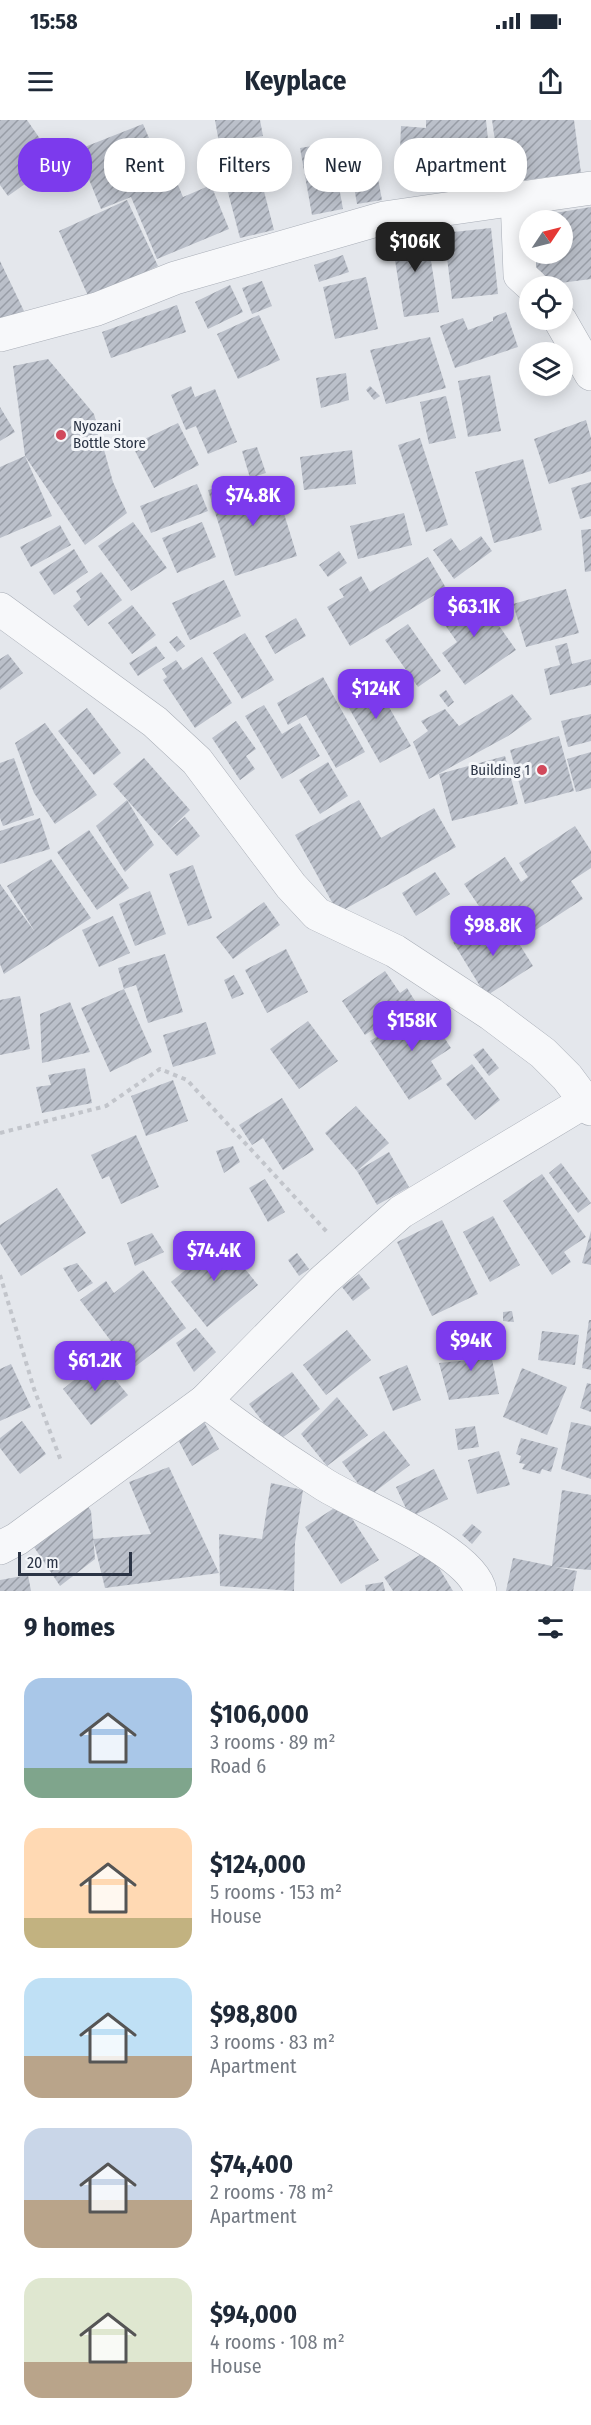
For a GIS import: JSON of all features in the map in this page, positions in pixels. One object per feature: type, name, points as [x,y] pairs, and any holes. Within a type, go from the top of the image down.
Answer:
[{"type":"street","points":[[0,335],[97,309],[175,278],[384,218],[591,188]]},
{"type":"street","points":[[517,198],[521,276]]},
{"type":"street","points":[[566,330],[591,374]]},
{"type":"street","points":[[0,609],[155,722],[197,761],[291,886],[317,914],[394,951],[491,1014],[543,1053],[589,1103],[401,1212],[324,1280],[205,1401],[113,1471],[17,1539],[0,1548]]},
{"type":"street","points":[[205,1401],[242,1429],[328,1486],[444,1551],[466,1567],[478,1582],[480,1591]]},
{"type":"path","points":[[0,1133],[106,1106],[160,1069],[187,1080],[292,1197],[353,1254]]},
{"type":"path","points":[[0,1275],[34,1389],[64,1466]]},
{"type":"building","points":[[0,120],[27,120],[39,138],[18,138],[18,189],[8,196],[0,185]]},
{"type":"building","points":[[215,120],[260,120],[263,136],[218,138]]},
{"type":"building","points":[[426,120],[486,120],[488,138],[400,138],[401,126],[426,128]]},
{"type":"building","points":[[492,120],[574,120],[581,173],[527,180],[527,138],[495,138]]},
{"type":"building","points":[[143,124],[149,138],[107,138]]},
{"type":"building","points":[[104,139],[104,192],[181,192],[183,197],[197,191],[214,192],[229,229],[157,259],[131,197],[101,209],[92,187],[92,144]]},
{"type":"building","points":[[304,147],[304,170],[300,148]]},
{"type":"building","points":[[228,192],[264,192],[274,230],[240,238]]},
{"type":"building","points":[[308,192],[340,192],[343,209],[312,215]]},
{"type":"building","points":[[355,192],[380,192],[382,200],[357,204]]},
{"type":"building","points":[[127,200],[158,266],[89,298],[59,231]]},
{"type":"building","points":[[591,207],[591,279],[573,281],[573,276],[535,276],[533,264],[573,264],[573,210]]},
{"type":"building","points":[[491,228],[498,294],[452,299],[444,233]]},
{"type":"building","points":[[426,229],[439,312],[404,317],[391,235]]},
{"type":"building","points":[[343,255],[349,272],[319,282],[314,265]]},
{"type":"building","points":[[0,261],[24,311],[0,323]]},
{"type":"building","points":[[366,277],[378,329],[335,339],[323,287]]},
{"type":"building","points":[[262,281],[272,306],[252,314],[242,288]]},
{"type":"building","points":[[230,285],[243,312],[208,329],[195,302]]},
{"type":"building","points":[[177,305],[186,332],[111,358],[102,332]]},
{"type":"building","points":[[506,312],[518,347],[455,368],[440,326],[463,318],[468,330],[493,321],[493,317]]},
{"type":"building","points":[[259,315],[280,360],[238,379],[217,334]]},
{"type":"building","points":[[430,337],[446,388],[386,404],[370,350]]},
{"type":"building","name":"Nyozani Bottle Store","points":[[48,359],[94,414],[113,482],[127,513],[85,545],[25,456],[13,366]]},
{"type":"building","points":[[346,373],[349,400],[321,408],[316,378]]},
{"type":"building","points":[[490,375],[501,431],[468,437],[458,381]]},
{"type":"building","points":[[191,386],[195,397],[215,389],[237,442],[208,454],[196,426],[186,430],[171,395]]},
{"type":"building","points":[[370,386],[380,396],[374,400],[366,390]]},
{"type":"building","points":[[446,396],[456,438],[429,444],[420,402]]},
{"type":"building","points":[[0,407],[15,432],[0,441]]},
{"type":"building","points":[[586,420],[591,438],[591,471],[549,484],[534,439]]},
{"type":"building","points":[[178,423],[199,465],[154,488],[132,445]]},
{"type":"building","points":[[420,438],[448,525],[426,532],[398,445]]},
{"type":"building","points":[[257,447],[266,473],[250,478],[242,451]]},
{"type":"building","points":[[352,450],[356,484],[304,490],[300,457]]},
{"type":"building","points":[[25,456],[52,516],[0,538],[0,467]]},
{"type":"building","points":[[523,459],[542,530],[494,543],[475,472]]},
{"type":"building","points":[[274,481],[297,556],[235,576],[208,490],[227,485],[230,495]]},
{"type":"building","points":[[591,482],[591,516],[580,519],[571,488]]},
{"type":"building","points":[[197,484],[208,511],[151,533],[140,506]]},
{"type":"building","points":[[404,513],[412,545],[358,559],[350,526]]},
{"type":"building","points":[[133,522],[167,568],[131,591],[98,546]]},
{"type":"building","points":[[202,522],[216,557],[177,573],[162,538]]},
{"type":"building","points":[[60,525],[71,545],[31,567],[20,547]]},
{"type":"building","points":[[591,529],[591,571],[585,572],[581,530]]},
{"type":"building","points":[[481,536],[492,551],[454,579],[433,550],[451,538],[460,551]]},
{"type":"building","points":[[74,549],[88,572],[54,595],[39,572]]},
{"type":"building","points":[[339,551],[347,563],[328,577],[319,565]]},
{"type":"building","points":[[428,557],[446,588],[350,646],[327,607],[344,597],[339,589],[361,576],[370,592]]},
{"type":"building","points":[[101,572],[122,600],[88,626],[73,606],[81,599],[76,591]]},
{"type":"building","points":[[224,580],[241,616],[190,640],[172,603]]},
{"type":"building","points":[[566,589],[579,633],[526,647],[513,604]]},
{"type":"building","points":[[474,590],[516,650],[465,685],[442,653],[457,642],[438,615]]},
{"type":"building","points":[[132,605],[156,635],[132,654],[108,623]]},
{"type":"building","points":[[296,618],[306,636],[275,654],[265,636]]},
{"type":"building","points":[[408,624],[441,671],[418,687],[385,640]]},
{"type":"building","points":[[245,633],[274,680],[242,699],[213,653]]},
{"type":"building","points":[[177,636],[185,646],[177,652],[169,642]]},
{"type":"building","points":[[567,643],[572,664],[591,659],[591,685],[550,695],[544,669],[560,665],[555,646]]},
{"type":"building","points":[[156,646],[165,658],[138,676],[129,663]]},
{"type":"building","points":[[8,654],[23,673],[0,690],[0,659]]},
{"type":"building","points":[[202,657],[232,703],[195,728],[163,680],[167,677],[162,669],[176,660],[183,670]]},
{"type":"building","points":[[323,677],[365,752],[336,768],[306,715],[288,725],[277,703]]},
{"type":"building","points":[[372,677],[411,746],[380,763],[341,694]]},
{"type":"building","points":[[446,690],[454,702],[448,707],[439,695]]},
{"type":"building","points":[[512,694],[532,719],[508,736],[429,779],[413,742],[428,731],[421,721],[445,709],[459,726]]},
{"type":"building","points":[[264,705],[282,734],[300,723],[320,756],[282,779],[245,716]]},
{"type":"building","points":[[87,708],[121,753],[94,775],[58,731]]},
{"type":"building","points":[[591,714],[591,741],[568,747],[561,721]]},
{"type":"building","points":[[236,721],[256,749],[246,756],[255,769],[240,780],[212,738]]},
{"type":"building","points":[[45,723],[97,795],[55,824],[34,793],[15,743]]},
{"type":"building","name":"Building 1","points":[[559,736],[574,791],[525,804],[510,750]]},
{"type":"building","points":[[591,752],[591,788],[576,792],[567,759]]},
{"type":"building","points":[[505,756],[518,804],[452,821],[439,774]]},
{"type":"building","points":[[14,758],[34,815],[3,826],[0,818],[0,763]]},
{"type":"building","points":[[144,758],[190,810],[166,833],[185,817],[200,836],[177,856],[113,784]]},
{"type":"building","points":[[328,762],[348,796],[320,814],[299,780]]},
{"type":"building","points":[[127,800],[154,845],[125,872],[96,826]]},
{"type":"building","points":[[359,800],[381,838],[434,808],[456,847],[338,913],[295,835]]},
{"type":"building","points":[[40,818],[50,849],[0,864],[0,831]]},
{"type":"building","points":[[575,826],[591,851],[591,868],[571,881],[583,899],[534,931],[485,915],[464,884],[505,857],[521,882],[528,877],[519,863]]},
{"type":"building","points":[[89,830],[129,888],[97,910],[57,852]]},
{"type":"building","points":[[51,859],[91,918],[4,974],[0,964],[0,884],[35,932],[7,886]]},
{"type":"building","points":[[193,865],[212,918],[188,926],[169,874]]},
{"type":"building","points":[[435,872],[450,894],[416,916],[402,893]]},
{"type":"building","points":[[150,891],[166,934],[135,946],[119,904]]},
{"type":"building","points":[[264,902],[280,925],[233,959],[216,937]]},
{"type":"building","points":[[113,916],[130,953],[99,967],[82,930]]},
{"type":"building","points":[[479,926],[513,934],[533,966],[486,996],[453,942]]},
{"type":"building","points":[[286,949],[308,992],[267,1013],[245,970]]},
{"type":"building","points":[[165,954],[183,1012],[148,1023],[136,985],[124,989],[118,968]]},
{"type":"building","points":[[385,971],[400,993],[407,988],[415,1001],[365,1035],[342,1001]]},
{"type":"building","points":[[234,975],[244,994],[232,999],[224,980]]},
{"type":"building","points":[[124,989],[152,1052],[110,1072],[81,1008]]},
{"type":"building","points":[[20,996],[30,1049],[0,1055],[0,1000]]},
{"type":"building","points":[[70,1002],[90,1052],[42,1063],[40,1014]]},
{"type":"building","points":[[424,1007],[451,1048],[431,1061],[442,1079],[409,1100],[370,1041]]},
{"type":"building","points":[[308,1021],[338,1061],[299,1089],[270,1049]]},
{"type":"building","points":[[206,1022],[216,1054],[173,1067],[163,1035]]},
{"type":"building","points":[[483,1048],[499,1068],[489,1076],[473,1055]]},
{"type":"building","points":[[472,1064],[500,1100],[475,1120],[446,1084]]},
{"type":"building","points":[[85,1068],[92,1103],[42,1113],[36,1087],[51,1085],[48,1075]]},
{"type":"building","points":[[173,1080],[188,1121],[146,1136],[131,1096]]},
{"type":"building","points":[[282,1098],[314,1150],[283,1170],[263,1138],[252,1145],[239,1125]]},
{"type":"building","points":[[356,1106],[389,1143],[357,1171],[325,1133]]},
{"type":"building","points":[[136,1135],[159,1187],[121,1204],[109,1176],[102,1179],[91,1155]]},
{"type":"building","points":[[233,1146],[240,1162],[224,1173],[216,1151]]},
{"type":"building","points":[[389,1152],[409,1187],[377,1205],[357,1171]]},
{"type":"building","points":[[561,1163],[591,1203],[578,1213],[549,1173]]},
{"type":"building","points":[[542,1174],[586,1237],[564,1252],[571,1262],[552,1275],[503,1201]]},
{"type":"building","points":[[265,1179],[285,1212],[268,1222],[249,1188]]},
{"type":"building","points":[[57,1188],[86,1233],[21,1276],[0,1243],[0,1225]]},
{"type":"building","points":[[493,1216],[520,1265],[490,1282],[463,1232]]},
{"type":"building","points":[[442,1220],[478,1294],[432,1316],[397,1242]]},
{"type":"building","points":[[591,1231],[591,1265],[582,1263]]},
{"type":"building","points":[[152,1233],[164,1252],[135,1266],[127,1243]]},
{"type":"building","points":[[199,1235],[210,1248],[225,1244],[258,1285],[207,1327],[171,1282],[201,1257],[190,1243]]},
{"type":"building","points":[[297,1253],[309,1269],[299,1276],[288,1260]]},
{"type":"building","points":[[77,1263],[93,1283],[78,1292],[63,1268]]},
{"type":"building","points":[[143,1270],[186,1328],[132,1369],[80,1300],[106,1281],[114,1293]]},
{"type":"building","points":[[359,1274],[370,1288],[353,1301],[342,1287]]},
{"type":"building","points":[[512,1311],[514,1322],[503,1321],[503,1312]]},
{"type":"building","points":[[589,1320],[591,1320],[591,1370],[582,1368]]},
{"type":"building","points":[[196,1328],[216,1352],[194,1372],[176,1343]]},
{"type":"building","points":[[347,1330],[371,1360],[326,1395],[303,1365]]},
{"type":"building","points":[[542,1331],[579,1335],[575,1365],[538,1360]]},
{"type":"building","points":[[487,1335],[499,1394],[449,1400],[439,1363],[469,1360],[465,1338]]},
{"type":"building","points":[[99,1360],[128,1395],[91,1425],[63,1389]]},
{"type":"building","points":[[11,1364],[31,1407],[0,1421],[0,1369]]},
{"type":"building","points":[[407,1365],[421,1400],[393,1411],[379,1377]]},
{"type":"building","points":[[522,1368],[567,1387],[547,1435],[503,1417]]},
{"type":"building","points":[[292,1372],[320,1409],[278,1441],[249,1404]]},
{"type":"building","points":[[587,1383],[591,1384],[591,1412],[580,1408]]},
{"type":"building","points":[[337,1397],[368,1435],[327,1466],[301,1434]]},
{"type":"building","points":[[202,1418],[219,1449],[192,1466],[175,1434]]},
{"type":"building","points":[[22,1421],[46,1454],[20,1474],[0,1448],[0,1438]]},
{"type":"building","points":[[571,1422],[591,1426],[591,1479],[561,1469]]},
{"type":"building","points":[[475,1426],[479,1447],[458,1450],[455,1429]]},
{"type":"building","points":[[384,1431],[410,1465],[368,1497],[342,1462]]},
{"type":"building","points":[[521,1438],[558,1448],[551,1472],[542,1469],[540,1474],[522,1469],[525,1464],[519,1463],[521,1456],[516,1454]]},
{"type":"building","points":[[499,1451],[510,1485],[477,1494],[468,1460]]},
{"type":"building","points":[[169,1467],[219,1573],[105,1588],[93,1539],[151,1534],[129,1482]]},
{"type":"building","points":[[434,1469],[448,1499],[410,1517],[396,1487]]},
{"type":"building","points":[[271,1483],[303,1490],[295,1543],[294,1591],[220,1586],[219,1534],[262,1539]]},
{"type":"building","points":[[562,1490],[591,1495],[591,1570],[555,1567],[577,1571],[573,1591],[506,1591],[513,1558],[552,1566]]},
{"type":"building","points":[[82,1497],[91,1511],[95,1559],[60,1586],[28,1538]]},
{"type":"building","points":[[342,1503],[379,1560],[341,1584],[305,1527]]},
{"type":"building","points":[[472,1524],[482,1532],[472,1544],[462,1535]]},
{"type":"building","points":[[428,1550],[453,1591],[393,1591],[384,1577]]},
{"type":"building","points":[[28,1575],[31,1591],[0,1591],[0,1580]]},
{"type":"building","points":[[383,1582],[385,1591],[366,1591],[365,1585]]},
{"type":"place","name":"Nyozani Bottle Store","points":[[61,435]]},
{"type":"place","name":"Building 1","points":[[542,770]]}]
